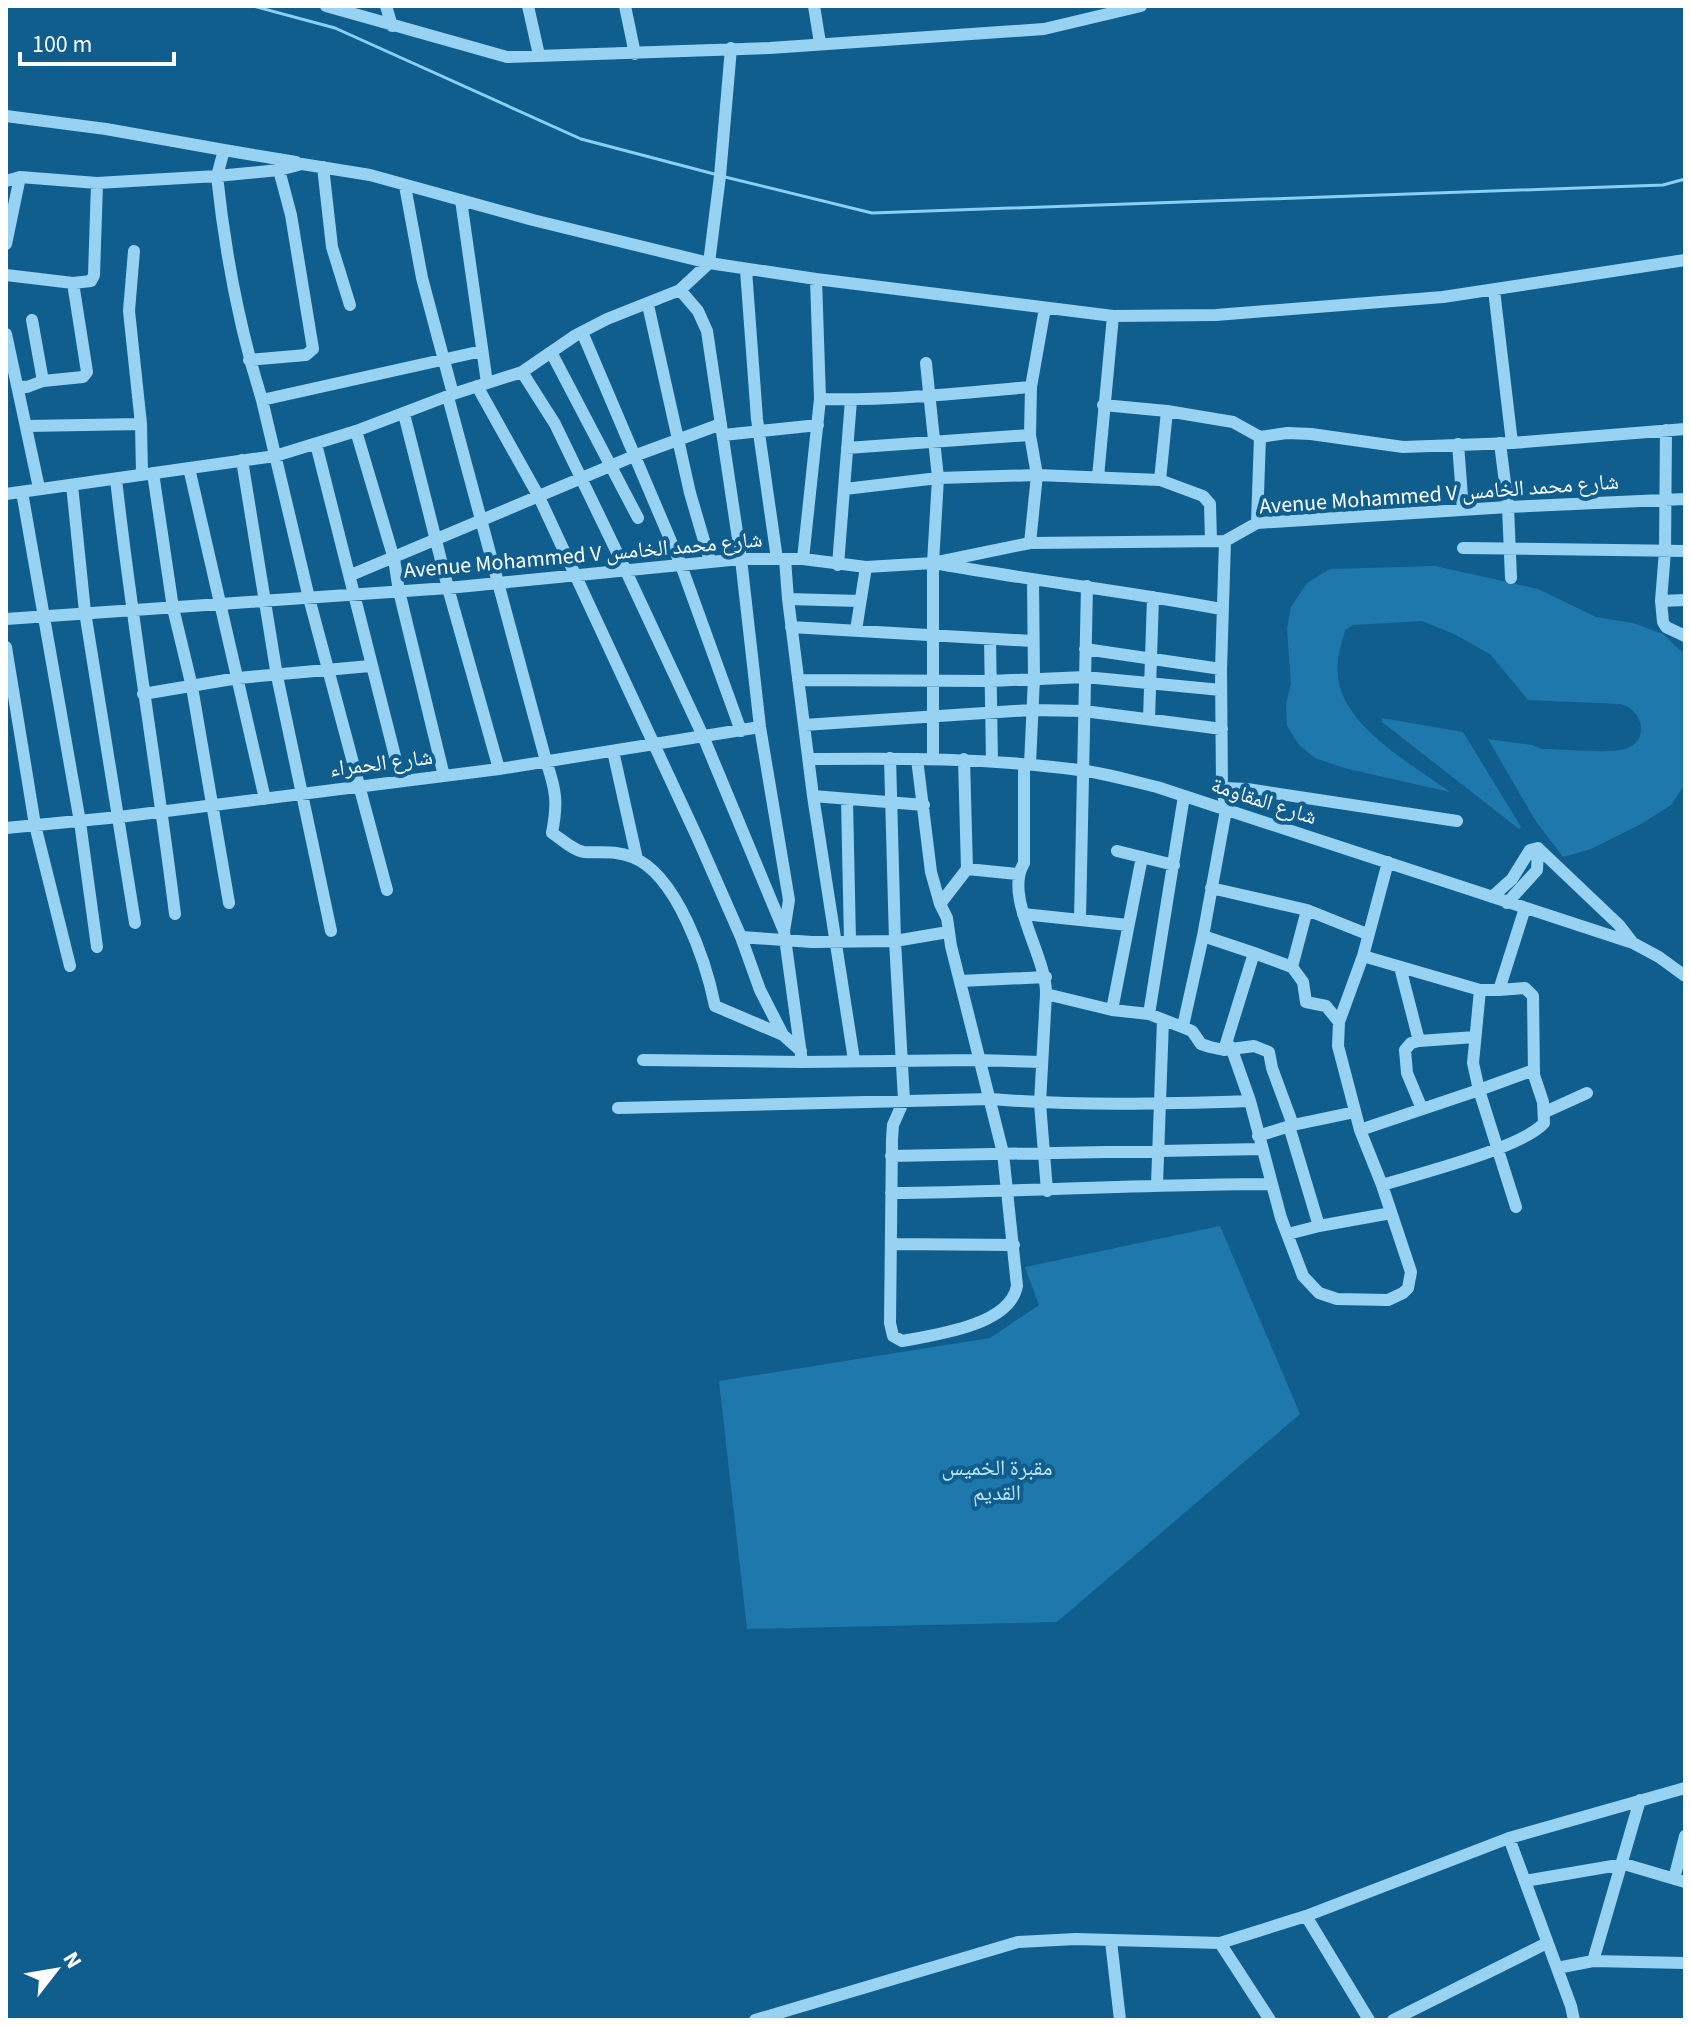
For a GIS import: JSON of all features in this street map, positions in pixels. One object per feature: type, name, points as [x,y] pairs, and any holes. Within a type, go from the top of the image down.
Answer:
[{"type":"street","points":[[326,6],[507,57],[770,48],[1044,29],[1141,6]]},
{"type":"street","points":[[386,6],[392,26]]},
{"type":"street","points":[[528,6],[539,55]]},
{"type":"street","points":[[625,6],[635,54]]},
{"type":"street","points":[[814,6],[820,43]]},
{"type":"street","points":[[6,494],[275,456],[316,444],[522,372],[607,319],[680,290],[709,263],[731,48]]},
{"type":"street","points":[[6,116],[106,129],[370,175],[746,270],[1113,316],[1216,315],[1389,302],[1494,290],[1685,260]]},
{"type":"street","points":[[224,150],[217,176],[224,238],[249,360],[262,400],[309,598],[387,890]]},
{"type":"street","points":[[6,181],[20,177],[97,183],[217,176],[279,170],[302,164]]},
{"type":"street","points":[[323,167],[332,247],[350,305]]},
{"type":"street","points":[[249,360],[306,355],[313,349],[291,215],[279,170]]},
{"type":"street","points":[[6,244],[20,177]]},
{"type":"street","points":[[6,275],[73,283],[86,283],[93,279],[97,183]]},
{"type":"street","points":[[405,186],[422,278],[481,521],[556,791],[557,808],[552,833],[582,852],[613,851],[637,859],[665,881],[680,908],[708,975],[715,1006],[783,1035]]},
{"type":"street","points":[[461,200],[482,351],[482,384],[576,575],[741,937],[760,990],[783,1035],[802,1057]]},
{"type":"street","points":[[134,251],[129,311],[148,474],[173,608],[192,687],[229,903]]},
{"type":"street","points":[[746,270],[759,431],[788,599],[833,940],[847,1001],[854,1060]]},
{"type":"street","points":[[803,559],[820,399],[816,279]]},
{"type":"street","points":[[17,386],[83,377],[87,372],[73,283]]},
{"type":"street","points":[[680,290],[698,311],[707,331],[741,559],[760,727],[789,900],[785,936]]},
{"type":"street","points":[[1494,290],[1506,443],[1511,578]]},
{"type":"street","points":[[648,305],[690,493],[710,561]]},
{"type":"street","points":[[1030,543],[1037,475],[1030,435],[1031,387],[1045,308]]},
{"type":"street","points":[[1098,477],[1113,316]]},
{"type":"street","points":[[32,320],[43,381]]},
{"type":"street","points":[[582,332],[681,565],[741,731]]},
{"type":"street","points":[[6,334],[39,488]]},
{"type":"street","points":[[262,400],[482,351]]},
{"type":"street","points":[[551,352],[638,518]]},
{"type":"street","points":[[926,363],[938,478],[933,563],[933,758]]},
{"type":"street","points":[[522,372],[555,424],[703,736],[785,936],[802,1057]]},
{"type":"street","points":[[820,399],[851,400],[1031,387]]},
{"type":"street","points":[[838,565],[851,400]]},
{"type":"street","points":[[1103,405],[1233,422],[1260,437],[1287,433],[1311,434],[1403,447],[1506,443],[1685,429]]},
{"type":"street","points":[[1160,480],[1167,411]]},
{"type":"street","points":[[404,414],[448,588],[499,769]]},
{"type":"street","points":[[27,426],[141,424]]},
{"type":"street","points":[[351,575],[679,440],[722,429],[759,431],[818,425]]},
{"type":"street","points":[[1666,430],[1665,551],[1661,601],[1666,627],[1685,636]]},
{"type":"street","points":[[356,431],[394,559],[444,776]]},
{"type":"street","points":[[847,448],[1030,435]]},
{"type":"street","points":[[1257,523],[1260,437]]},
{"type":"street","points":[[316,444],[401,780]]},
{"type":"street","points":[[1458,444],[1463,510]]},
{"type":"street","points":[[242,460],[277,676],[331,931]]},
{"type":"street","points":[[189,468],[265,799]]},
{"type":"street","points":[[845,489],[938,478],[1037,475],[1160,480],[1207,500],[1218,541],[1222,788],[1226,810],[1183,1026]]},
{"type":"street","points":[[116,479],[131,612],[175,914]]},
{"type":"street","points":[[72,485],[85,612],[135,923]]},
{"type":"street","points":[[22,492],[80,822],[97,947]]},
{"type":"street","name":"Avenue Mohammed V شارع محمد الخامس","points":[[6,619],[448,588],[741,559],[803,559],[866,567],[933,563],[1030,543],[1218,541],[1257,523],[1685,499]]},
{"type":"street","points":[[1463,548],[1685,551]]},
{"type":"street","points":[[933,563],[1221,609]]},
{"type":"street","points":[[856,630],[866,567]]},
{"type":"street","points":[[1033,581],[1034,678],[1024,863],[1017,874],[1023,914],[1046,977],[1040,1103],[1047,1191]]},
{"type":"street","points":[[1080,919],[1087,586]]},
{"type":"street","points":[[1149,719],[1153,597]]},
{"type":"street","points":[[788,599],[859,601]]},
{"type":"street","points":[[1661,601],[1685,600]]},
{"type":"street","points":[[791,627],[1032,641]]},
{"type":"street","points":[[990,639],[992,762]]},
{"type":"street","points":[[6,647],[35,825],[70,966]]},
{"type":"street","points":[[1085,649],[1221,669]]},
{"type":"street","points":[[143,694],[238,678],[370,666]]},
{"type":"street","points":[[798,680],[990,681],[1085,677],[1221,690]]},
{"type":"street","points":[[804,725],[1031,710],[1084,711],[1222,729]]},
{"type":"street","name":"شارع الحمراء","points":[[6,828],[80,822],[211,803],[499,769],[760,727]]},
{"type":"street","points":[[613,751],[637,859]]},
{"type":"street","points":[[890,758],[895,941],[904,1100],[893,1125],[891,1156],[891,1330],[894,1337],[902,1341],[960,1328],[996,1315],[1015,1297],[1017,1286],[1003,1153],[991,1099],[978,1060],[947,918],[931,872],[917,759]]},
{"type":"street","name":"شارع المقاومة","points":[[809,759],[964,759],[1082,770],[1157,787],[1633,943],[1682,971]]},
{"type":"street","points":[[940,904],[967,869],[964,759]]},
{"type":"street","points":[[1222,788],[1247,789],[1457,821]]},
{"type":"street","points":[[813,796],[924,805]]},
{"type":"street","points":[[1149,1014],[1184,796]]},
{"type":"street","points":[[847,800],[850,941]]},
{"type":"street","points":[[1492,897],[1512,879],[1530,850],[1538,848]]},
{"type":"street","points":[[1507,903],[1537,870],[1538,848]]},
{"type":"street","points":[[1538,848],[1619,925],[1633,943]]},
{"type":"street","points":[[1117,851],[1174,865]]},
{"type":"street","points":[[1112,1010],[1142,857]]},
{"type":"street","points":[[1254,953],[1228,1048],[1250,1101],[1271,1184],[1303,1276],[1319,1293],[1337,1299],[1388,1300],[1408,1288],[1411,1272],[1360,1130],[1338,1046],[1339,1022],[1363,956],[1388,862]]},
{"type":"street","points":[[967,869],[1017,874]]},
{"type":"street","points":[[1211,888],[1307,910],[1367,934]]},
{"type":"street","points":[[1499,990],[1525,908]]},
{"type":"street","points":[[1292,967],[1307,910]]},
{"type":"street","points":[[1023,914],[1128,925]]},
{"type":"street","points":[[741,937],[895,941],[948,932]]},
{"type":"street","points":[[1203,936],[1292,967],[1303,982],[1306,1002],[1326,1006],[1339,1022]]},
{"type":"street","points":[[1363,956],[1480,990],[1522,988],[1532,991],[1535,1010],[1534,1070],[1546,1120],[1540,1128],[1497,1149],[1382,1185]]},
{"type":"street","points":[[1400,967],[1419,1041]]},
{"type":"street","points":[[960,981],[1046,977]]},
{"type":"street","points":[[1480,990],[1473,1063],[1516,1207]]},
{"type":"street","points":[[1046,994],[1112,1010],[1149,1014],[1192,1031],[1201,1044],[1228,1048],[1254,1046],[1269,1052],[1319,1226]]},
{"type":"street","points":[[1157,1184],[1163,1020]]},
{"type":"street","points":[[1422,1109],[1403,1055],[1408,1045],[1419,1041],[1475,1037]]},
{"type":"street","points":[[643,1060],[802,1057],[901,1062],[1041,1062]]},
{"type":"street","points":[[1360,1130],[1534,1070]]},
{"type":"street","points":[[1545,1112],[1587,1093]]},
{"type":"street","points":[[618,1108],[991,1099],[1040,1103],[1159,1104],[1250,1101]]},
{"type":"street","points":[[1258,1136],[1291,1125],[1355,1112]]},
{"type":"street","points":[[891,1156],[1262,1149]]},
{"type":"street","points":[[891,1193],[1047,1191],[1157,1184],[1271,1184]]},
{"type":"street","points":[[1288,1234],[1391,1213]]},
{"type":"street","points":[[892,1244],[1014,1245]]},
{"type":"street","points":[[755,2020],[1000,1946],[1041,1940],[1220,1943],[1306,1916],[1509,1838],[1685,1788]]},
{"type":"street","points":[[1593,1961],[1624,1864],[1640,1800]]},
{"type":"street","points":[[1525,1881],[1624,1864],[1680,1881],[1685,1836]]},
{"type":"street","points":[[1509,1838],[1574,2020]]},
{"type":"street","points":[[1306,1916],[1369,2020]]},
{"type":"street","points":[[1111,1941],[1120,2020]]},
{"type":"street","points":[[1220,1943],[1270,2020]]},
{"type":"street","points":[[1393,2020],[1547,1943]]},
{"type":"street","points":[[1557,1968],[1593,1961],[1685,1963]]},
{"type":"green space","points":[[1435,566],[1538,589],[1596,617],[1633,623],[1663,634],[1685,655],[1685,784],[1671,805],[1591,849],[1563,857],[1535,820],[1488,739],[1542,749],[1625,749],[1633,745],[1641,733],[1639,718],[1620,704],[1528,700],[1490,654],[1422,621],[1353,625],[1345,630],[1338,661],[1339,682],[1346,702],[1375,737],[1450,792],[1348,769],[1315,758],[1299,745],[1287,726],[1286,704],[1291,684],[1287,628],[1291,607],[1307,583],[1330,569]]},
{"type":"green space","points":[[1382,718],[1463,732],[1521,827],[1519,829],[1382,722]]},
{"type":"green space","name":"مقبرة الخميس القديم","points":[[1220,1226],[1300,1414],[1057,1622],[747,1629],[719,1381],[990,1338],[1039,1305],[1025,1267]]},
{"type":"waterway","points":[[253,6],[335,28],[581,139],[718,175]]},
{"type":"waterway","points":[[725,177],[872,213],[1663,185],[1685,179]]}]
